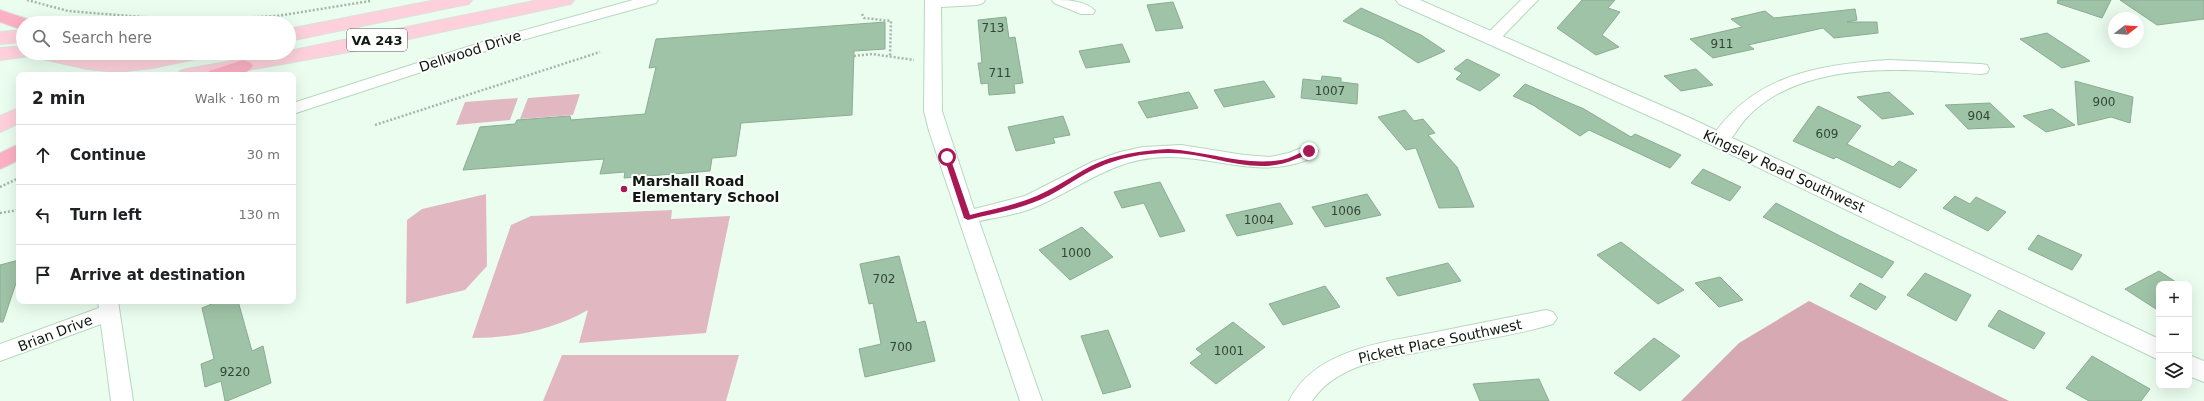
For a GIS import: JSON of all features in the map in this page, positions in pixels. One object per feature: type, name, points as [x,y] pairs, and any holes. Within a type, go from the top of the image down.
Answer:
[{"type":"highway","points":[[0,16],[16,22]]},
{"type":"highway","points":[[225,72],[243,66]]},
{"type":"highway","points":[[0,162],[16,153]]},
{"type":"main road","name":"VA 243","points":[[296,34],[463,0]]},
{"type":"main road","name":"VA 243","points":[[296,56],[508,14],[566,0]]},
{"type":"main road","points":[[296,29],[338,26]]},
{"type":"main road","points":[[0,38],[16,37]]},
{"type":"main road","points":[[0,54],[16,53]]},
{"type":"main road","points":[[48,61],[108,66],[157,60]]},
{"type":"main road","name":"VA 243","points":[[206,72],[274,60]]},
{"type":"main road","points":[[0,126],[16,116]]},
{"type":"main road","points":[[0,126],[16,120]]},
{"type":"street","name":"Dellwood Drive","points":[[296,108],[502,41],[650,0]]},
{"type":"street","points":[[977,0],[933,1],[933,111],[938,131],[1031,401]]},
{"type":"street","points":[[1060,0],[1087,11]]},
{"type":"street","name":"Kingsley Road Southwest","points":[[1405,0],[1719,140],[2156,349]]},
{"type":"street","points":[[1492,38],[1530,0]]},
{"type":"street","points":[[1719,140],[1744,110],[1762,96],[1787,84],[1814,75],[1878,64],[1909,64],[1981,68]]},
{"type":"street","points":[[968,218],[1030,201],[1052,191],[1094,166],[1118,158],[1143,153],[1168,151],[1193,152],[1246,163],[1266,164],[1284,162],[1309,151]]},
{"type":"street","points":[[109,307],[122,401]]},
{"type":"street","name":"Brian Drive","points":[[0,353],[109,307]]},
{"type":"street","name":"Pickett Place Southwest","points":[[1300,401],[1320,377],[1343,364],[1370,354],[1546,318]]},
{"type":"street","points":[[2192,366],[2204,372]]},
{"type":"path","points":[[27,0],[52,8],[76,12],[167,16]]},
{"type":"path","points":[[272,16],[296,14],[373,0]]},
{"type":"path","points":[[862,14],[864,18],[890,21],[890,57]]},
{"type":"path","points":[[376,125],[600,52]]},
{"type":"path","points":[[854,56],[872,54],[917,61]]},
{"type":"path","points":[[0,187],[16,179]]},
{"type":"path","points":[[0,213],[16,210]]},
{"type":"shaded area","points":[[580,94],[573,115],[520,119],[528,98]]},
{"type":"shaded area","points":[[518,98],[510,120],[456,125],[465,102]]},
{"type":"shaded area","points":[[486,194],[487,266],[465,290],[406,304],[407,220],[422,209]]},
{"type":"shaded area","points":[[672,210],[671,219],[730,216],[706,333],[579,343],[588,310],[561,323],[532,332],[487,338],[472,338],[511,225],[531,216]]},
{"type":"shaded area","points":[[1809,301],[2009,401],[1681,401],[1739,343]]},
{"type":"shaded area","points":[[562,355],[739,355],[726,401],[543,401]]},
{"type":"building","points":[[1582,0],[1615,0],[1608,8],[1620,12],[1602,35],[1619,47],[1596,55],[1557,28]]},
{"type":"building","points":[[2058,0],[2111,0],[2102,18],[2057,3]]},
{"type":"building","points":[[2120,0],[2204,0],[2204,19],[2157,25],[2144,16],[2144,12],[2138,12]]},
{"type":"building","points":[[1173,2],[1183,28],[1156,31],[1147,5]]},
{"type":"building","points":[[1361,8],[1421,35],[1445,51],[1418,63],[1383,39],[1343,21]]},
{"type":"building","points":[[1855,9],[1857,20],[1847,22],[1877,22],[1878,33],[1834,38],[1823,28],[1748,45],[1754,49],[1713,58],[1690,39],[1742,27],[1731,19],[1765,11],[1774,18]]},
{"type":"building","points":[[1006,17],[1009,38],[1015,37],[1023,83],[1014,84],[1015,93],[989,95],[988,83],[981,84],[978,63],[982,63],[978,20]]},
{"type":"building","points":[[885,22],[885,49],[854,51],[852,115],[741,123],[736,156],[712,158],[710,171],[624,178],[625,172],[600,174],[604,159],[463,170],[480,127],[515,124],[517,120],[570,116],[571,120],[645,114],[656,67],[649,68],[656,39]]},
{"type":"building","points":[[2047,33],[2090,61],[2062,68],[2020,39]]},
{"type":"building","points":[[1122,44],[1130,62],[1086,68],[1079,51]]},
{"type":"building","points":[[1467,59],[1500,75],[1480,91],[1456,79],[1462,73],[1454,69]]},
{"type":"building","points":[[1696,69],[1713,85],[1681,91],[1664,76]]},
{"type":"building","points":[[1322,76],[1341,78],[1341,82],[1358,84],[1357,104],[1301,98],[1303,79],[1321,81]]},
{"type":"building","points":[[1264,81],[1275,97],[1224,107],[1214,90]]},
{"type":"building","points":[[2075,81],[2133,97],[2130,123],[2111,117],[2078,125]]},
{"type":"building","points":[[1525,84],[1584,109],[1631,137],[1635,134],[1681,155],[1670,168],[1589,130],[1580,136],[1533,105],[1513,96]]},
{"type":"building","points":[[1189,92],[1198,108],[1147,118],[1138,102]]},
{"type":"building","points":[[1889,92],[1914,114],[1882,119],[1857,97]]},
{"type":"building","points":[[1990,103],[2015,127],[1968,129],[1945,105]]},
{"type":"building","points":[[1818,106],[1861,126],[1847,144],[1893,167],[1899,161],[1917,170],[1900,188],[1836,157],[1834,159],[1793,141]]},
{"type":"building","points":[[2052,109],[2075,125],[2046,132],[2023,116]]},
{"type":"building","points":[[1405,110],[1414,121],[1423,119],[1435,133],[1428,135],[1457,167],[1474,207],[1439,208],[1416,148],[1406,150],[1378,117]]},
{"type":"building","points":[[1063,116],[1070,135],[1053,138],[1055,143],[1016,151],[1008,127]]},
{"type":"building","points":[[1703,169],[1741,187],[1730,201],[1691,183]]},
{"type":"building","points":[[1160,182],[1185,231],[1160,237],[1144,203],[1122,208],[1114,192]]},
{"type":"building","points":[[1367,194],[1381,215],[1325,227],[1312,207]]},
{"type":"building","points":[[1955,196],[1970,204],[1976,197],[2006,212],[1988,231],[1943,208]]},
{"type":"building","points":[[1280,203],[1293,224],[1237,236],[1226,215]]},
{"type":"building","points":[[1776,203],[1894,262],[1882,278],[1763,217]]},
{"type":"building","points":[[1082,227],[1113,257],[1070,280],[1039,250]]},
{"type":"building","points":[[2038,235],[2082,255],[2072,270],[2028,249]]},
{"type":"building","points":[[1621,242],[1684,290],[1658,304],[1597,255]]},
{"type":"building","points":[[899,256],[917,323],[925,321],[935,361],[865,377],[859,349],[881,344],[873,303],[869,304],[860,264]]},
{"type":"building","points":[[16,261],[16,283],[3,322],[0,322],[0,265]]},
{"type":"building","points":[[1448,263],[1461,281],[1398,296],[1386,278]]},
{"type":"building","points":[[2159,271],[2174,281],[2156,281],[2156,309],[2125,289]]},
{"type":"building","points":[[1925,273],[1971,295],[1956,321],[1907,295]]},
{"type":"building","points":[[1720,277],[1743,300],[1719,307],[1695,283]]},
{"type":"building","points":[[1860,283],[1886,297],[1876,310],[1850,296]]},
{"type":"building","points":[[1325,286],[1340,307],[1283,325],[1269,304]]},
{"type":"building","points":[[212,304],[239,304],[252,351],[263,346],[271,383],[227,401],[225,401],[221,381],[205,387],[201,364],[214,359],[202,308]]},
{"type":"building","points":[[1999,310],[2045,333],[2034,349],[1988,326]]},
{"type":"building","points":[[1233,322],[1265,347],[1216,384],[1190,363],[1202,354],[1196,349]]},
{"type":"building","points":[[1108,330],[1131,387],[1103,394],[1081,336]]},
{"type":"building","points":[[1654,338],[1680,356],[1640,391],[1614,373]]},
{"type":"building","points":[[2092,356],[2150,389],[2141,401],[2089,401],[2066,388]]},
{"type":"building","points":[[1539,379],[1549,401],[1480,401],[1473,384]]},
{"type":"place","name":"Marshall Road Elementary School","points":[[624,189]]},
{"type":"route","points":[[947,157],[968,218],[1030,201],[1052,191],[1094,166],[1118,158],[1143,153],[1168,151],[1193,152],[1246,163],[1266,164],[1284,162],[1301,156],[1309,151]]}]
